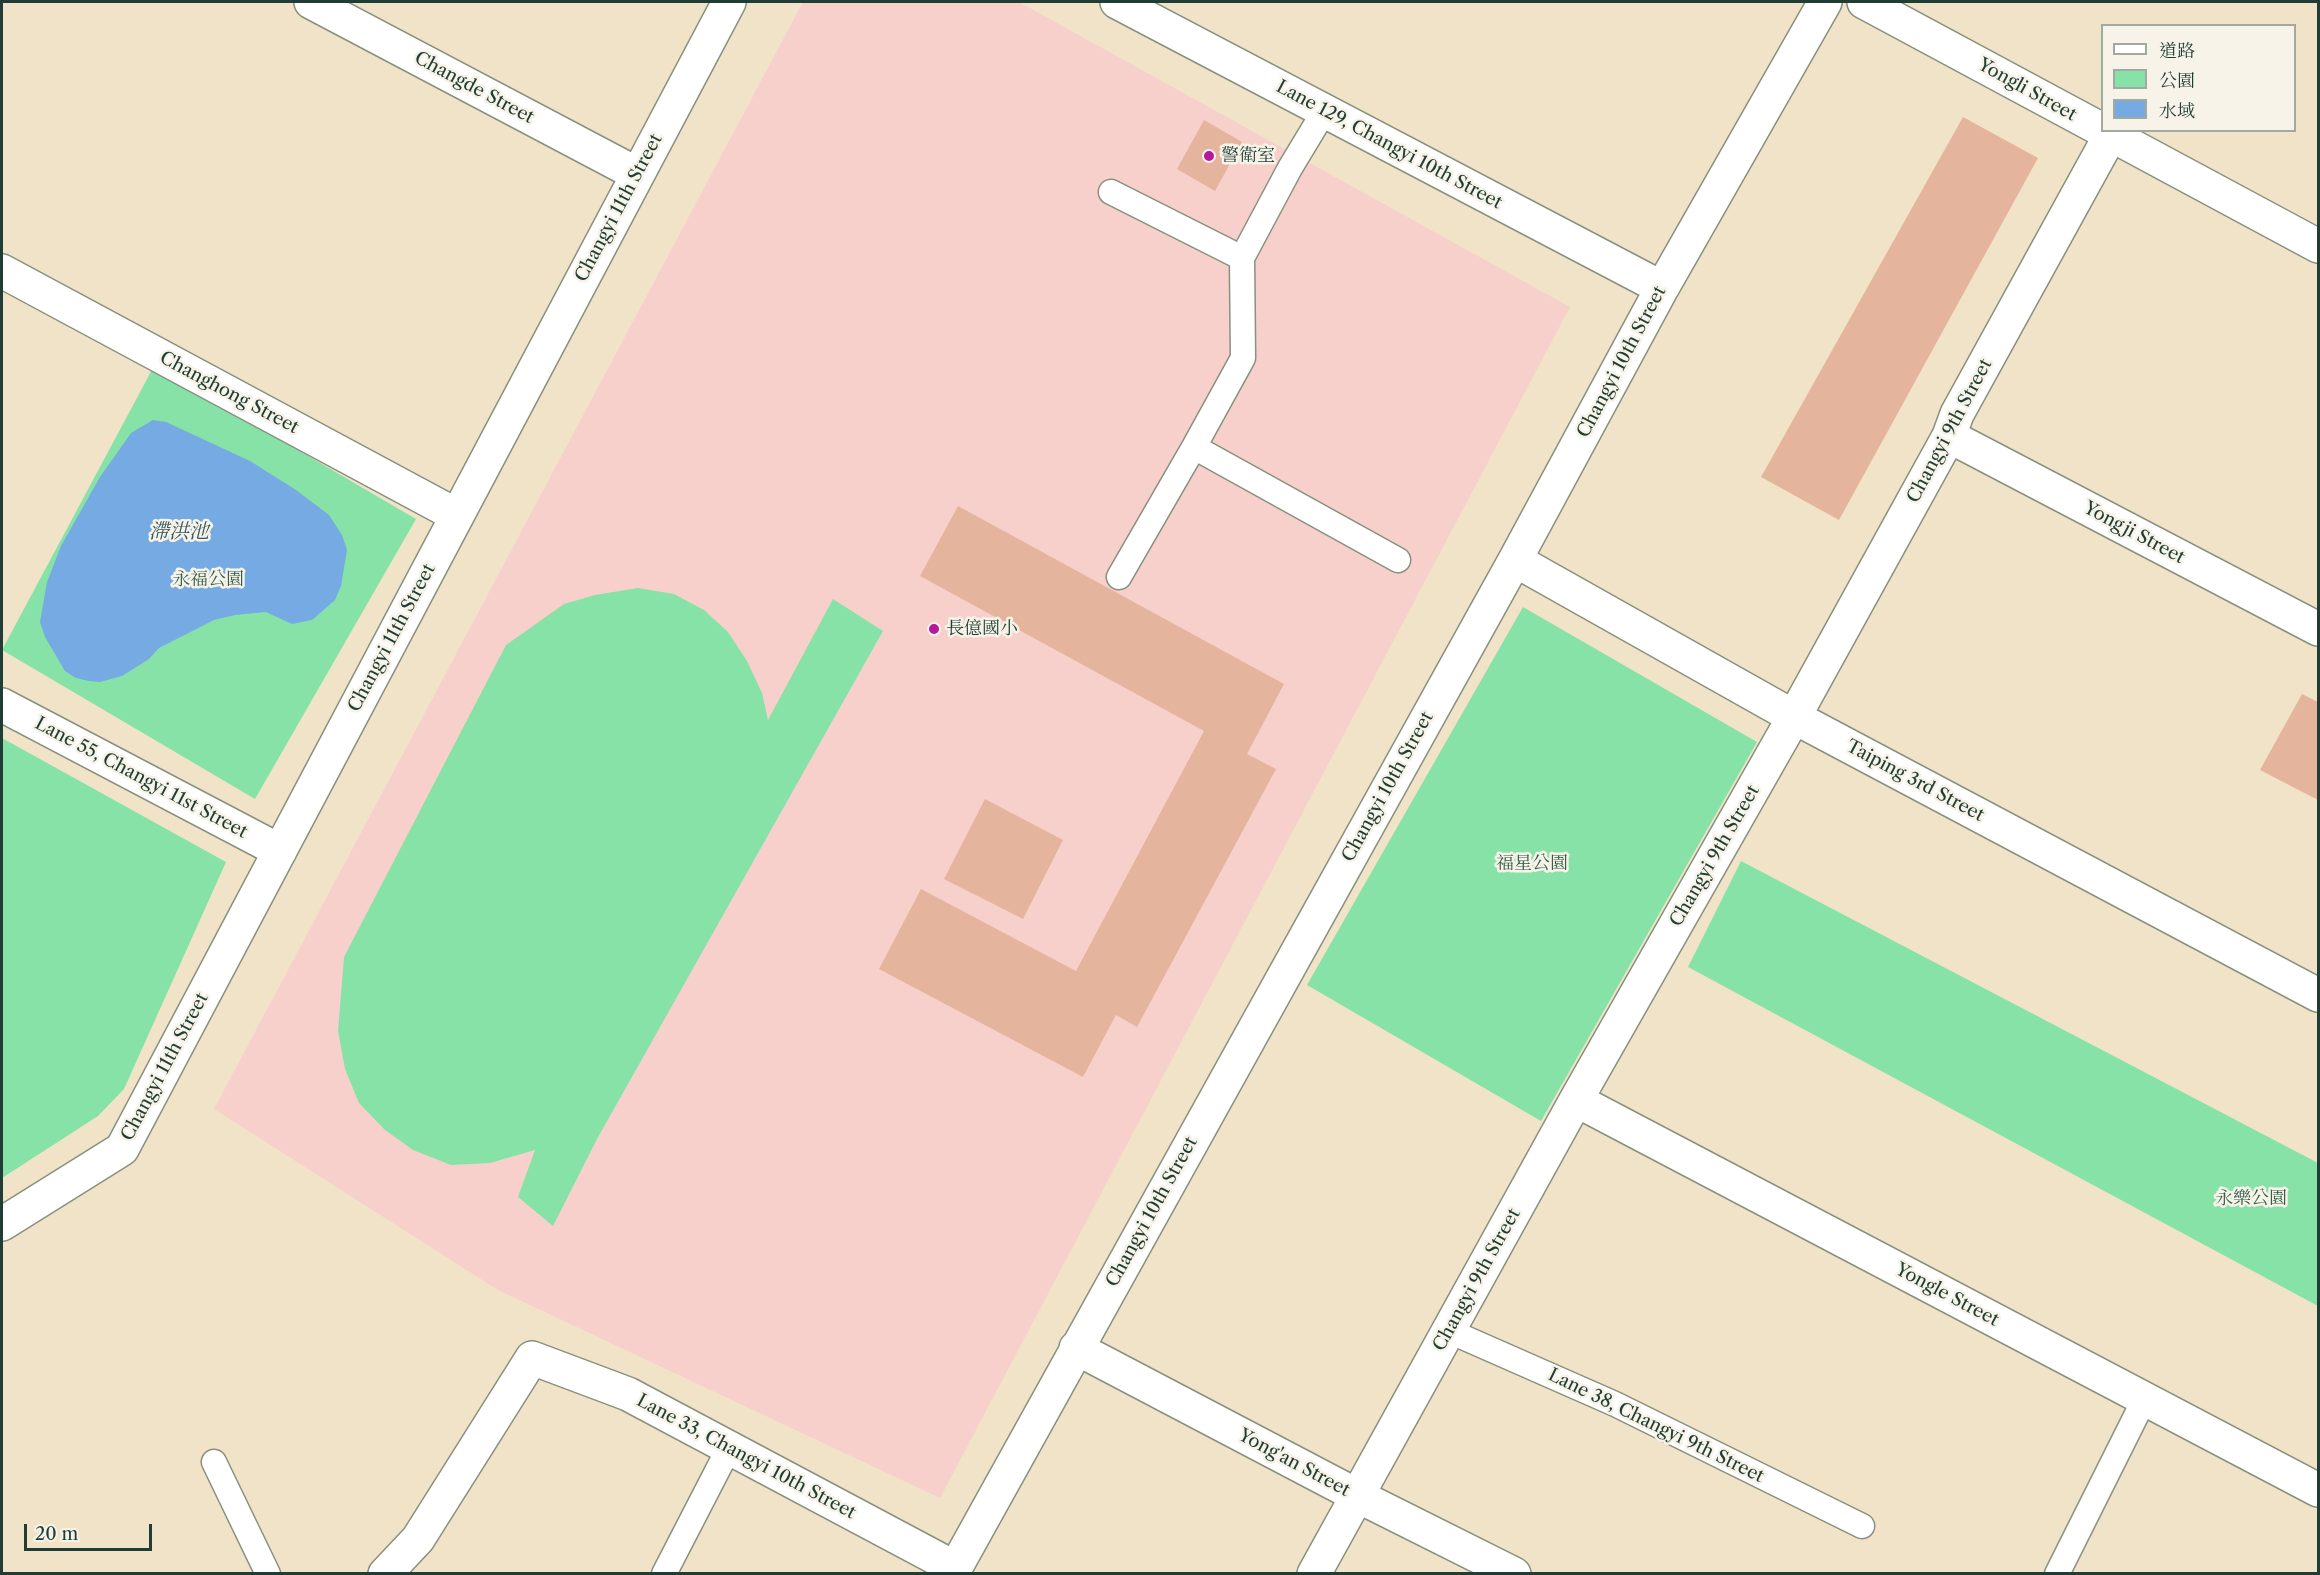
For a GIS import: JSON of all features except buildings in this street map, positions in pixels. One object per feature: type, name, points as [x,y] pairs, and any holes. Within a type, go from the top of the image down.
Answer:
[{"type":"street","name":"Changyi 11th Street","points":[[2,1224],[122,1149],[729,2]]},
{"type":"street","name":"Lane 129, Changyi 10th Street","points":[[1117,2],[1662,288]]},
{"type":"street","name":"Changyi 10th Street","points":[[953,1571],[1515,560],[1662,288],[1825,2]]},
{"type":"street","name":"Yongli Street","points":[[1864,2],[2101,131]]},
{"type":"street","name":"Changde Street","points":[[316,3],[637,174]]},
{"type":"street","name":"Yongli Street","points":[[2103,132],[2319,246]]},
{"type":"street","name":"Changyi 9th Street","points":[[1314,1574],[1576,1100],[1794,717],[1949,436],[1957,414],[2110,136]]},
{"type":"street","name":"Changhong Street","points":[[2,271],[456,515]]},
{"type":"street","name":"Yongji Street","points":[[1949,436],[2319,629]]},
{"type":"street","name":"Taiping 3rd Street","points":[[1515,560],[1794,717],[2319,995]]},
{"type":"street","name":"Lane 55, Changyi 11st Street","points":[[2,705],[280,851]]},
{"type":"street","name":"Yongle Street","points":[[1576,1100],[2319,1490]]},
{"type":"street","name":"Yong'an Street","points":[[1076,1348],[1356,1495],[1514,1574]]},
{"type":"street","name":"Lane 33, Changyi 10th Street","points":[[385,1574],[418,1539],[532,1358],[628,1394],[953,1571]]},
{"type":"lane","points":[[1119,577],[1243,358],[1242,258],[1324,110]]},
{"type":"lane","points":[[1111,192],[1242,258]]},
{"type":"lane","points":[[1194,447],[1398,560]]},
{"type":"lane","name":"Lane 38, Changyi 9th Street","points":[[1449,1331],[1616,1404],[1862,1526]]},
{"type":"lane","points":[[2057,1574],[2145,1398]]},
{"type":"lane","points":[[664,1574],[729,1448]]},
{"type":"lane","points":[[214,1462],[268,1574]]},
{"type":"shaded area","name":"長億國小","points":[[803,2],[1019,2],[1570,307],[940,1498],[498,1290],[214,1109]]},
{"type":"green space","name":"永福公園","points":[[154,366],[416,519],[255,799],[2,650]]},
{"type":"green space","points":[[638,588],[674,594],[704,610],[728,632],[747,661],[762,693],[768,720],[833,599],[883,631],[597,1139],[553,1226],[518,1197],[535,1150],[490,1163],[451,1165],[413,1150],[385,1130],[359,1103],[345,1069],[338,1031],[344,957],[506,645],[564,604],[595,595]]},
{"type":"green space","name":"福星公園","points":[[1523,607],[1757,742],[1541,1121],[1307,985]]},
{"type":"green space","points":[[2,738],[226,862],[124,1089],[98,1116],[2,1178]]},
{"type":"green space","name":"永樂公園","points":[[1741,861],[2318,1163],[2318,1306],[1688,967]]},
{"type":"water","name":"滯洪池","points":[[153,420],[166,422],[250,461],[296,490],[329,515],[342,535],[347,550],[341,586],[335,600],[312,620],[292,624],[266,612],[214,620],[159,648],[149,659],[122,676],[100,682],[76,678],[65,671],[45,637],[40,622],[47,582],[61,546],[100,477],[131,433]]},
{"type":"place","name":"警衛室","points":[[1209,156]]},
{"type":"place","name":"長億國小","points":[[934,629]]}]
